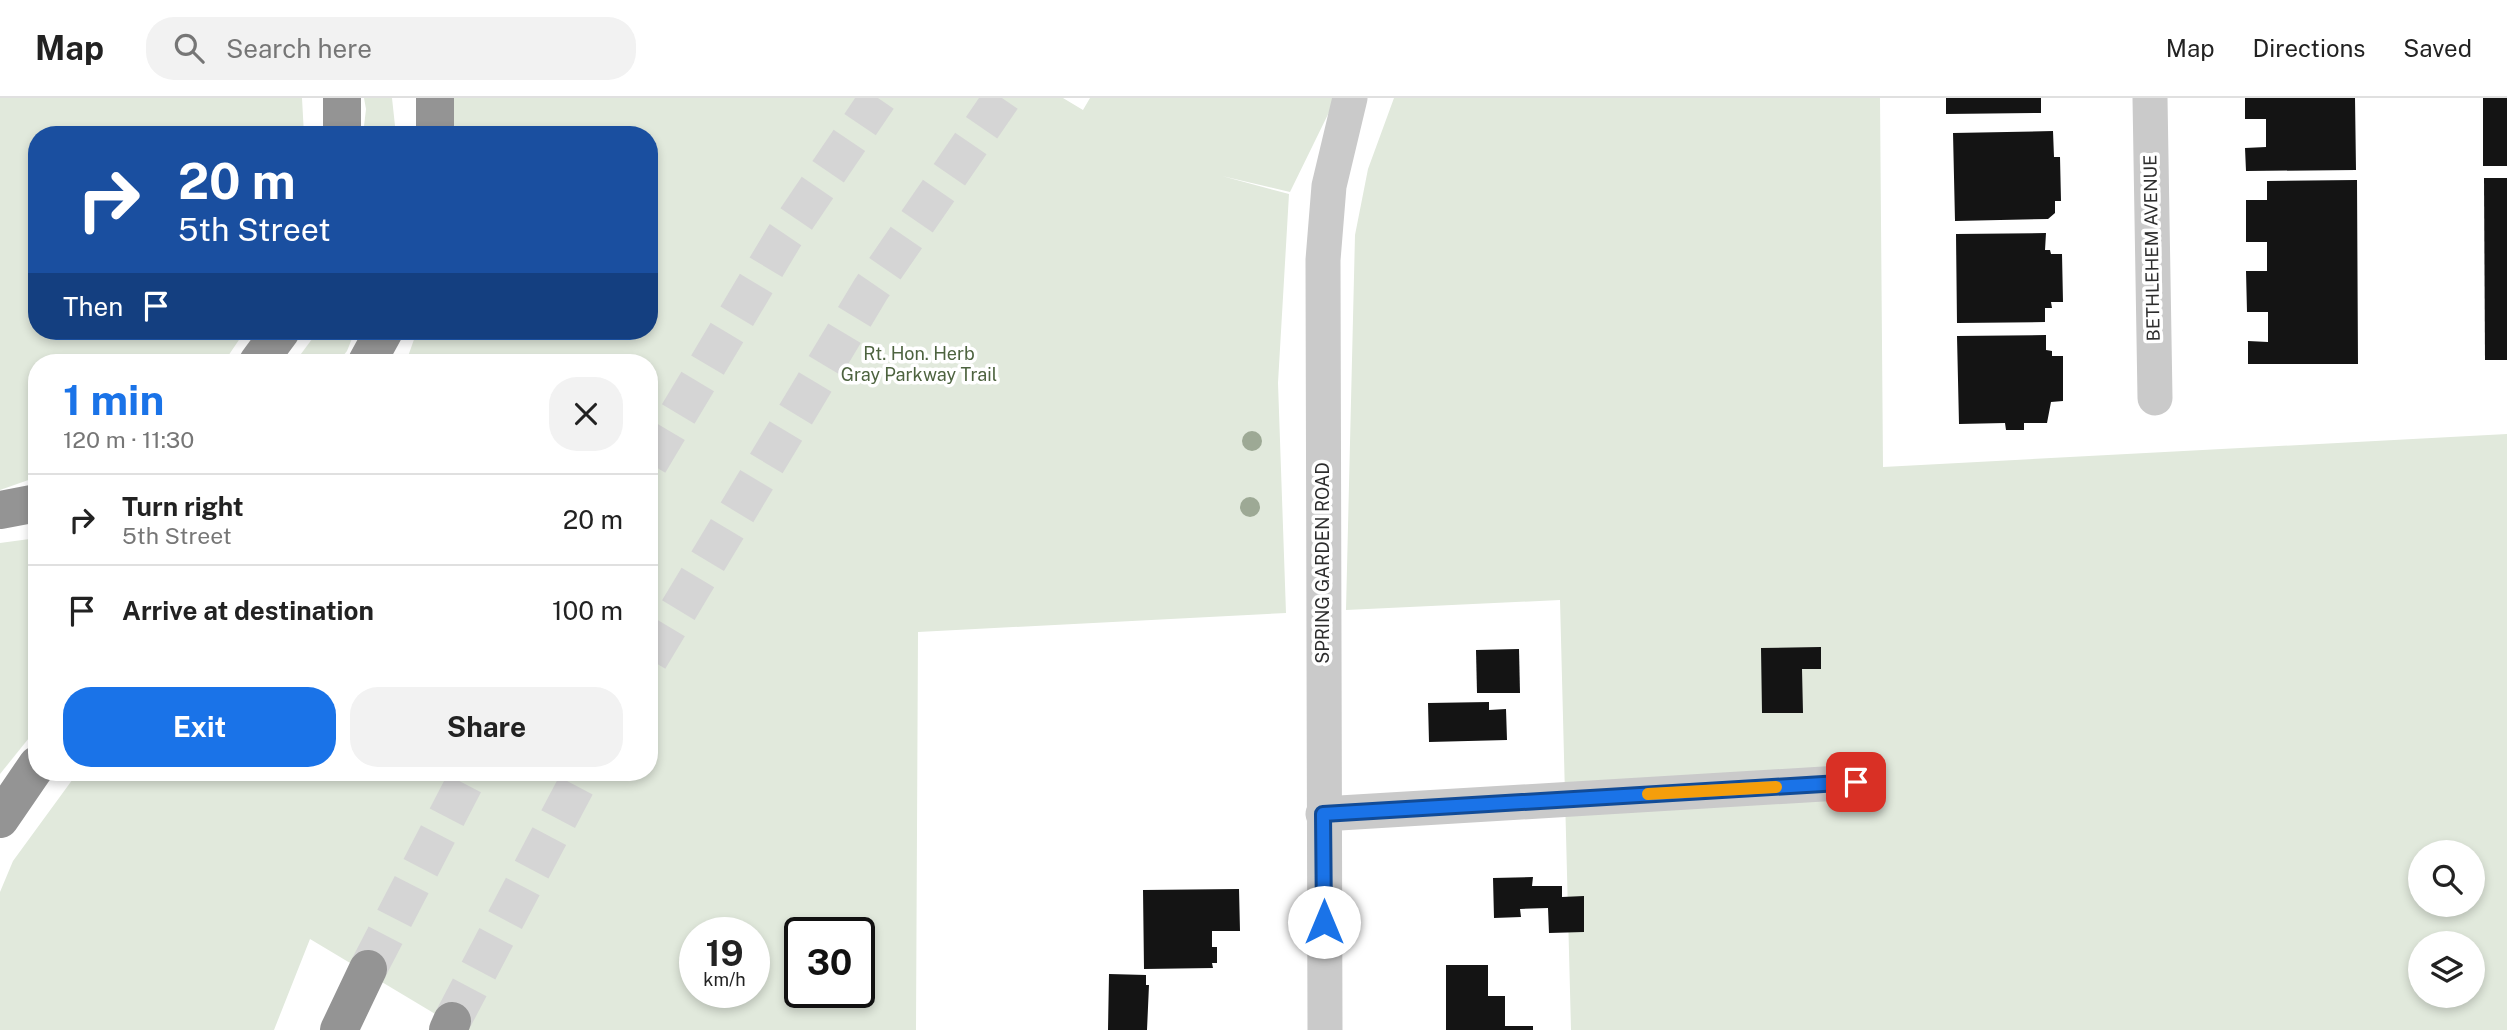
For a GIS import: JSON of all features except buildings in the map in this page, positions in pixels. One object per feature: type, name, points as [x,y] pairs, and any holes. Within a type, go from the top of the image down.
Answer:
[{"type":"highway","points":[[342,98],[342,126]]},
{"type":"highway","points":[[435,98],[435,126]]},
{"type":"highway","points":[[0,510],[28,505]]},
{"type":"highway","points":[[0,819],[28,778]]},
{"type":"highway","points":[[339,1030],[368,969]]},
{"type":"street","name":"SPRING GARDEN ROAD","points":[[1325,1030],[1323,260],[1329,186],[1350,98]]},
{"type":"street","name":"BETHLEHEM AVENUE","points":[[2150,98],[2155,398]]},
{"type":"street","points":[[1323,814],[1856,782]]},
{"type":"green space","points":[[0,98],[302,98],[304,126],[28,126],[28,340],[239,340],[229,354],[28,354],[28,480],[0,490]]},
{"type":"green space","points":[[364,98],[392,98],[395,126],[364,126]]},
{"type":"green space","name":"Rt. Hon. Herb Gray Parkway Trail","points":[[452,98],[1063,98],[1083,110],[1090,98],[1336,98],[1290,192],[1222,176],[1289,194],[1278,383],[1286,613],[918,632],[916,1030],[462,1030],[310,939],[274,1030],[0,1030],[0,892],[13,861],[71,781],[658,781],[658,354],[409,354],[414,340],[658,340],[658,126],[452,126]]},
{"type":"green space","points":[[1394,98],[1880,98],[1883,467],[2507,434],[2507,1030],[1571,1030],[1560,600],[1346,610],[1355,235],[1368,169]]},
{"type":"green space","points":[[311,340],[351,340],[345,354],[301,354]]},
{"type":"green space","points":[[28,539],[28,739],[0,774],[0,543]]},
{"type":"tunnel","points":[[658,448],[784,237],[878,98]]},
{"type":"tunnel","points":[[658,644],[871,289],[1002,98]]},
{"type":"tunnel","points":[[368,969],[465,781]]},
{"type":"tunnel","points":[[452,1021],[578,781]]},
{"type":"slow traffic","points":[[1648,794],[1776,787]]},
{"type":"route","points":[[1324,922],[1323,814],[1856,782]]}]
